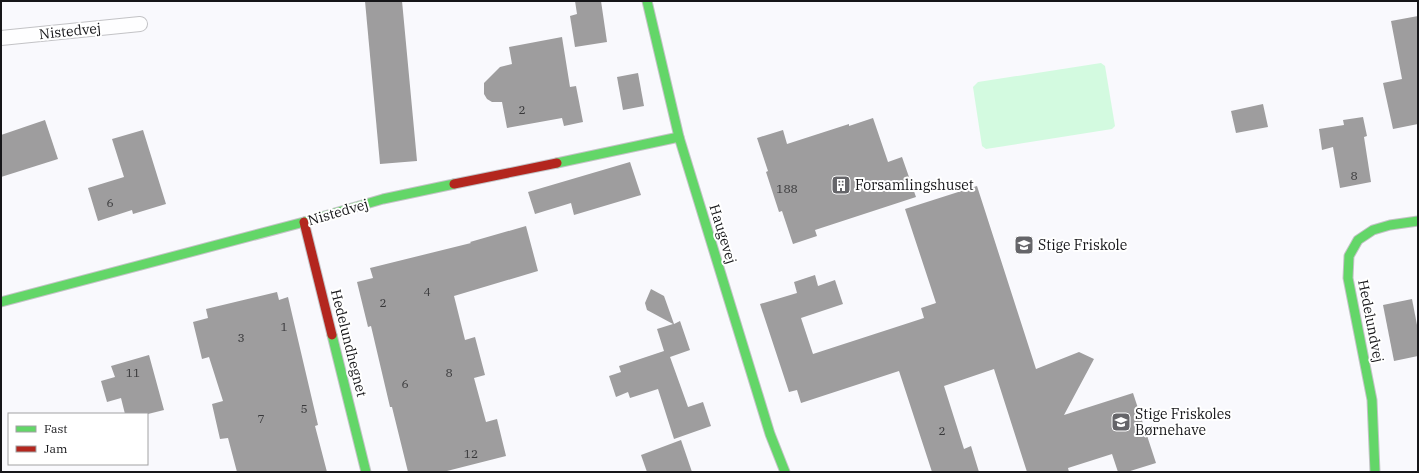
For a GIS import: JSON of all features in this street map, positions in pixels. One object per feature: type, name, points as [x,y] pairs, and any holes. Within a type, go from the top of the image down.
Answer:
[{"type":"street","name":"Haugevej","points":[[647,1],[679,137],[768,426],[784,472]]},
{"type":"street","name":"Nistedvej","points":[[1,302],[304,222],[382,199],[679,137]]},
{"type":"street","name":"Hedelundvej","points":[[1375,472],[1372,400],[1348,278],[1349,256],[1358,240],[1373,230],[1418,220]]},
{"type":"street","name":"Hedelundhegnet","points":[[304,222],[366,472]]},
{"type":"lane","name":"Nistedvej","points":[[1,38],[140,24]]},
{"type":"green space","points":[[1101,63],[1105,66],[1115,126],[1112,129],[986,149],[982,146],[973,87],[978,82]]},
{"type":"building","points":[[365,1],[402,1],[417,161],[380,164]]},
{"type":"building","points":[[575,1],[601,1],[607,42],[575,47],[570,16],[577,14]]},
{"type":"building","points":[[1418,16],[1418,124],[1393,129],[1383,83],[1402,79],[1391,21]]},
{"type":"building","points":[[562,37],[570,87],[576,86],[583,122],[564,126],[562,118],[507,128],[502,102],[492,102],[487,99],[484,94],[484,83],[500,67],[512,64],[509,47]]},
{"type":"building","points":[[638,73],[644,106],[623,110],[617,77]]},
{"type":"building","points":[[1263,104],[1268,127],[1236,133],[1231,111]]},
{"type":"building","points":[[1363,117],[1367,136],[1364,137],[1371,182],[1340,188],[1333,147],[1322,150],[1319,129],[1344,125],[1343,120]]},
{"type":"building","name":"Forsamlingshuset","points":[[873,118],[888,162],[902,157],[916,197],[815,230],[817,236],[793,244],[782,211],[779,212],[757,138],[783,130],[787,144],[849,124],[849,126]]},
{"type":"building","points":[[45,120],[58,159],[1,177],[1,135]]},
{"type":"building","points":[[143,130],[166,204],[133,214],[132,210],[98,221],[88,188],[124,177],[112,139]]},
{"type":"building","points":[[630,162],[641,195],[574,215],[571,203],[535,214],[528,192]]},
{"type":"building","points":[[977,186],[1036,369],[1079,352],[1094,359],[1064,415],[1133,393],[1156,463],[1127,472],[1118,472],[1112,454],[1068,468],[1069,472],[1027,472],[994,369],[944,386],[964,449],[971,446],[979,472],[932,472],[899,371],[801,403],[797,390],[789,392],[760,304],[797,293],[794,282],[815,275],[818,286],[835,280],[843,304],[801,318],[813,354],[924,318],[921,308],[936,303],[905,209]]},
{"type":"building","points":[[526,226],[538,271],[454,296],[465,340],[475,337],[485,375],[474,378],[486,422],[497,419],[506,456],[443,472],[408,472],[392,407],[390,407],[371,326],[368,327],[357,282],[373,278],[370,268],[471,243],[470,242]]},
{"type":"building","points":[[651,289],[664,296],[674,324],[680,321],[690,350],[670,357],[688,407],[703,402],[711,426],[674,439],[658,389],[630,398],[628,392],[616,397],[609,376],[621,372],[619,366],[664,351],[657,329],[673,324],[647,310],[645,303]]},
{"type":"building","points":[[277,292],[279,300],[288,297],[318,425],[315,426],[327,472],[237,472],[228,438],[220,439],[212,404],[223,401],[209,357],[202,359],[193,322],[208,318],[206,309]]},
{"type":"building","points":[[1412,299],[1418,330],[1418,356],[1394,361],[1383,305]]},
{"type":"building","points":[[149,355],[164,410],[148,414],[125,413],[121,398],[107,402],[101,381],[115,377],[111,366]]},
{"type":"building","points":[[681,440],[692,472],[647,472],[641,455]]},
{"type":"traffic: fast","points":[[647,1],[679,137],[770,434],[785,472]]},
{"type":"traffic: fast","points":[[557,163],[679,137]]},
{"type":"traffic: fast","points":[[1,302],[304,222],[383,199],[454,184]]},
{"type":"traffic: fast","points":[[1375,472],[1372,400],[1348,278],[1349,256],[1358,240],[1373,230],[1390,225],[1418,221]]},
{"type":"traffic: fast","points":[[332,335],[366,472]]},
{"type":"traffic: jam","points":[[454,184],[557,163]]},
{"type":"traffic: jam","points":[[304,222],[332,335]]},
{"type":"place","name":"Forsamlingshuset","points":[[841,185]]},
{"type":"place","name":"Stige Friskole","points":[[1024,245]]},
{"type":"place","name":"Stige Friskoles Børnehave","points":[[1121,422]]}]
